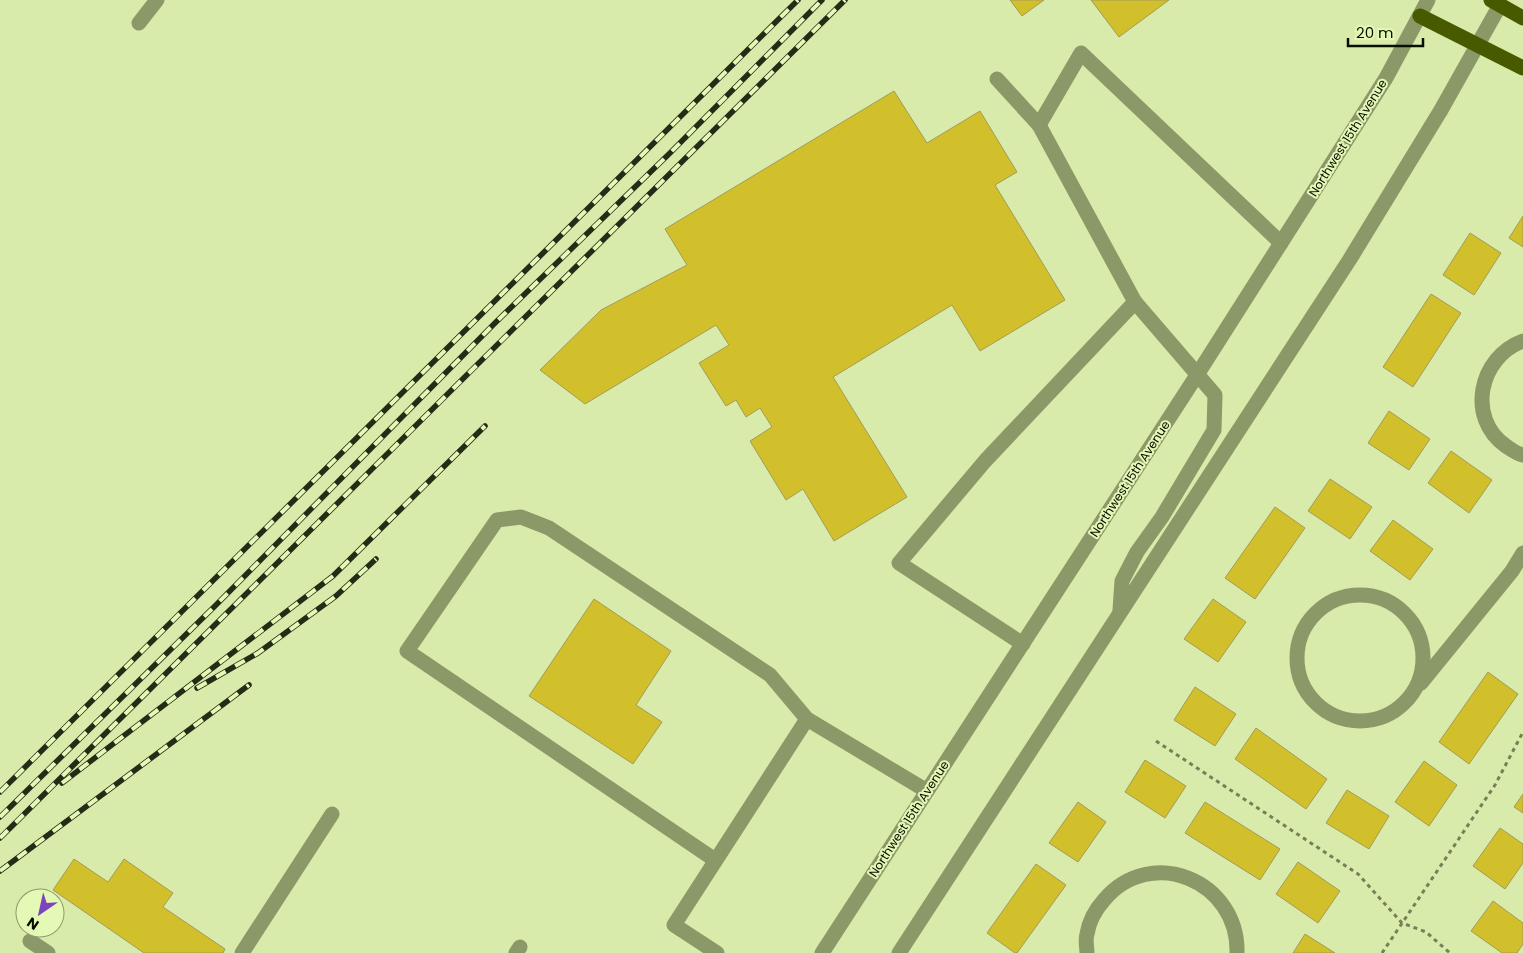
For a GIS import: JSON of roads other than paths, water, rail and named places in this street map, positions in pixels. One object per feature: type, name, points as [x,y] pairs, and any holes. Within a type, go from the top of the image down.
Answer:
[{"type":"main road","points":[[1498,2],[1523,18]]},
{"type":"main road","points":[[1420,16],[1523,68]]},
{"type":"street","points":[[140,23],[157,0]]},
{"type":"street","name":"Northwest 15th Avenue","points":[[822,953],[1197,375],[1386,78],[1428,0]]},
{"type":"street","points":[[899,953],[1350,259],[1441,110],[1478,45],[1498,2]]},
{"type":"street","points":[[1039,125],[1081,53],[1281,242]]},
{"type":"street","points":[[997,79],[1039,125],[1135,302],[1215,395],[1214,430],[1162,517],[1137,552],[1122,581],[1120,612]]},
{"type":"street","points":[[1023,644],[899,563],[985,461],[1135,302]]},
{"type":"street","points":[[1523,341],[1512,345],[1501,353],[1488,370],[1482,391],[1484,412],[1492,432],[1501,442],[1523,456]]},
{"type":"street","points":[[715,860],[407,651],[497,520],[521,517],[549,528],[770,675],[807,719],[927,791]]},
{"type":"street","points":[[1404,704],[1416,687],[1422,668],[1422,647],[1415,628],[1403,612],[1386,601],[1366,595],[1359,595],[1346,596],[1326,604],[1311,617],[1300,635],[1296,656],[1299,677],[1309,696],[1325,711],[1344,720],[1366,721],[1386,715],[1404,704],[1517,575],[1523,553]]},
{"type":"street","points":[[717,953],[674,925],[807,719]]},
{"type":"street","points":[[242,953],[332,814]]},
{"type":"street","points":[[1087,953],[1086,934],[1095,910],[1112,890],[1134,877],[1160,872],[1175,874],[1200,883],[1220,900],[1233,925],[1237,953]]},
{"type":"street","points":[[30,941],[48,953]]},
{"type":"railway","points":[[0,792],[798,0]]},
{"type":"railway","points":[[0,817],[216,605],[495,323],[669,154],[822,0]]},
{"type":"railway","points":[[0,838],[845,0]]},
{"type":"railway","points":[[62,783],[333,576],[485,426]]},
{"type":"railway","points":[[197,688],[258,653],[336,596],[376,559]]},
{"type":"railway","points":[[0,871],[249,685]]}]
